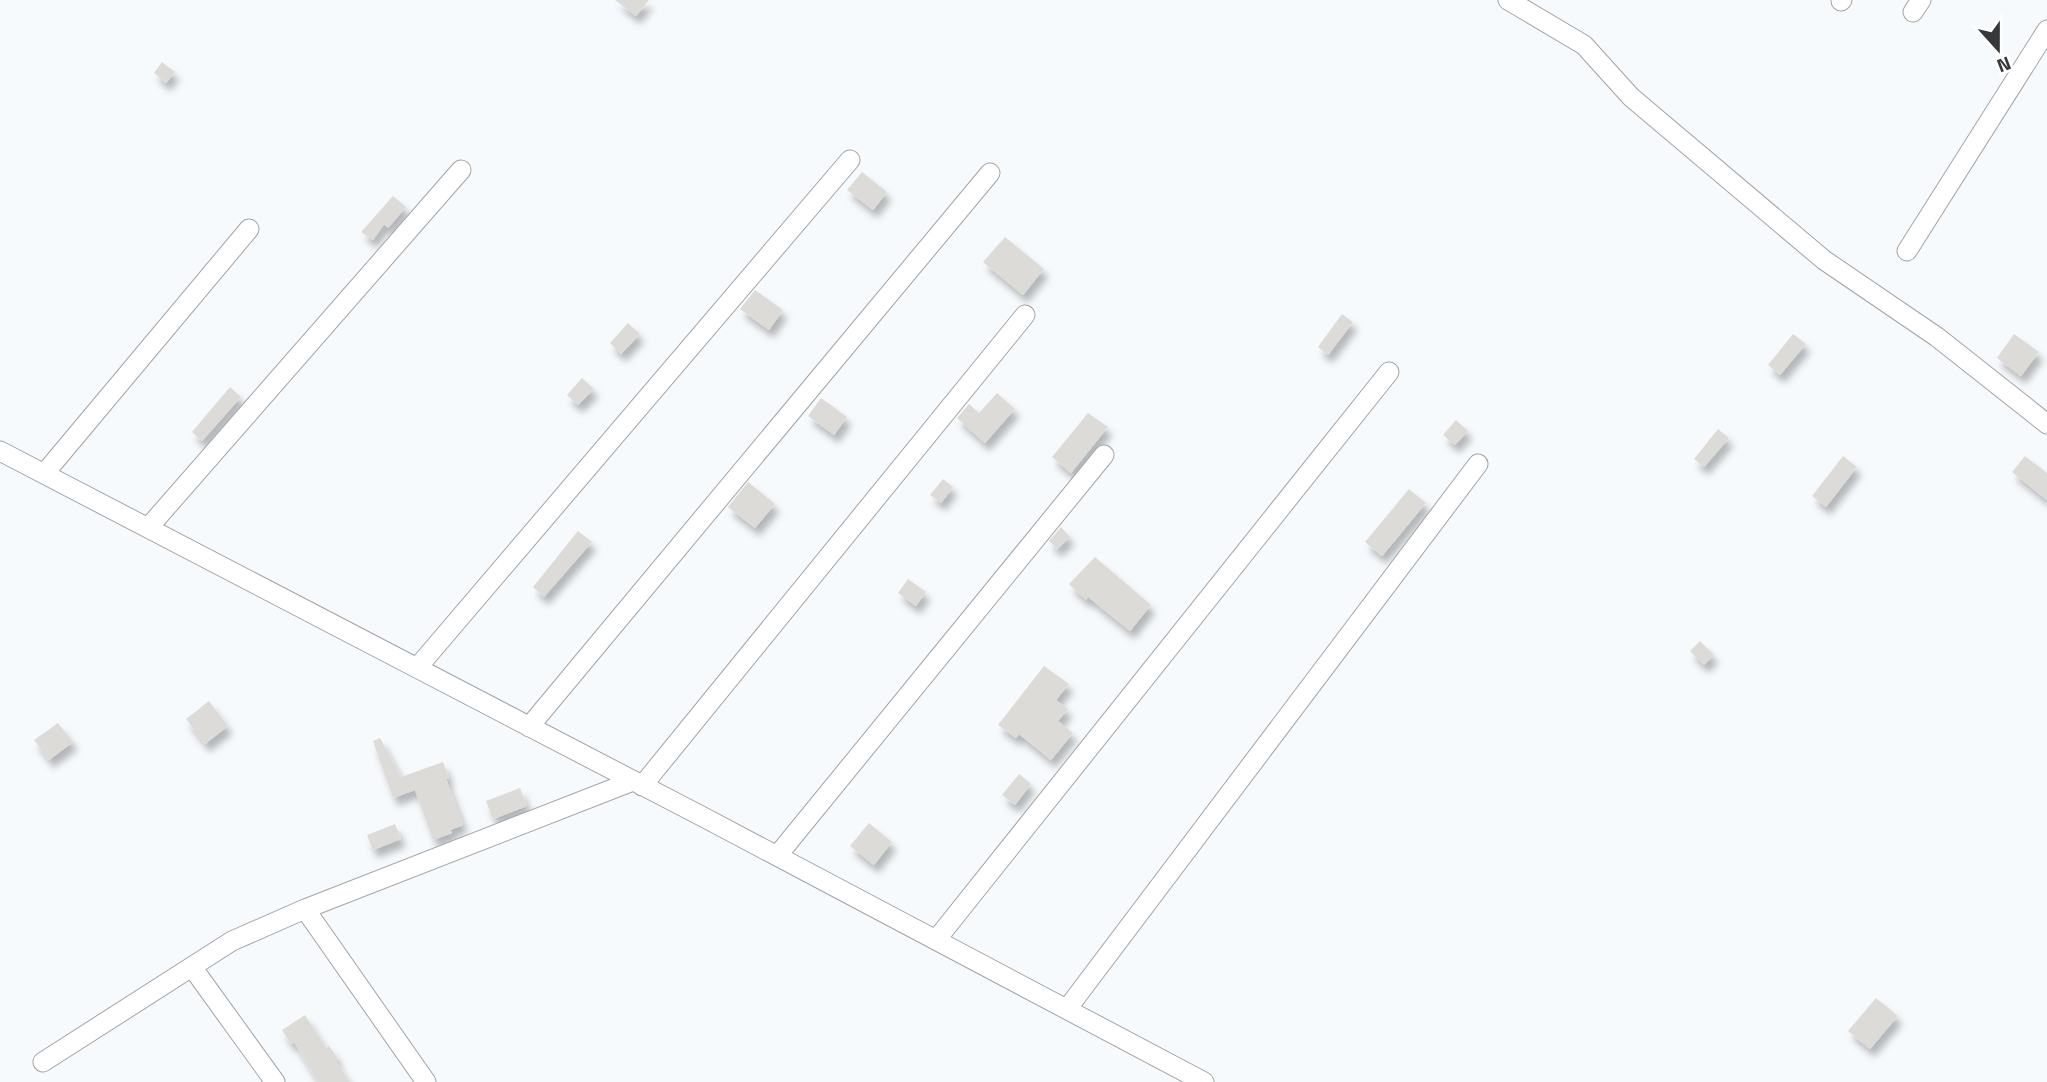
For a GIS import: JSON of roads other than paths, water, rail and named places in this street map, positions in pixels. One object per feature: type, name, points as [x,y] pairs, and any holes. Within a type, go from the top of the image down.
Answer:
[{"type":"street","points":[[1508,0],[1584,46],[1631,97],[1824,260],[1937,337],[2047,424]]},
{"type":"street","points":[[1907,251],[2047,30]]},
{"type":"street","points":[[417,668],[850,160]]},
{"type":"street","points":[[148,528],[461,170]]},
{"type":"street","points":[[529,727],[990,173]]},
{"type":"street","points":[[44,474],[250,229]]},
{"type":"street","points":[[43,1062],[232,941],[304,909],[638,783],[1025,315]]},
{"type":"street","points":[[936,940],[1389,372]]},
{"type":"street","points":[[0,451],[1204,1082]]},
{"type":"street","points":[[777,856],[1104,455]]},
{"type":"street","points":[[1067,1009],[1478,464]]},
{"type":"street","points":[[304,909],[426,1082]]},
{"type":"street","points":[[192,967],[275,1082]]}]
